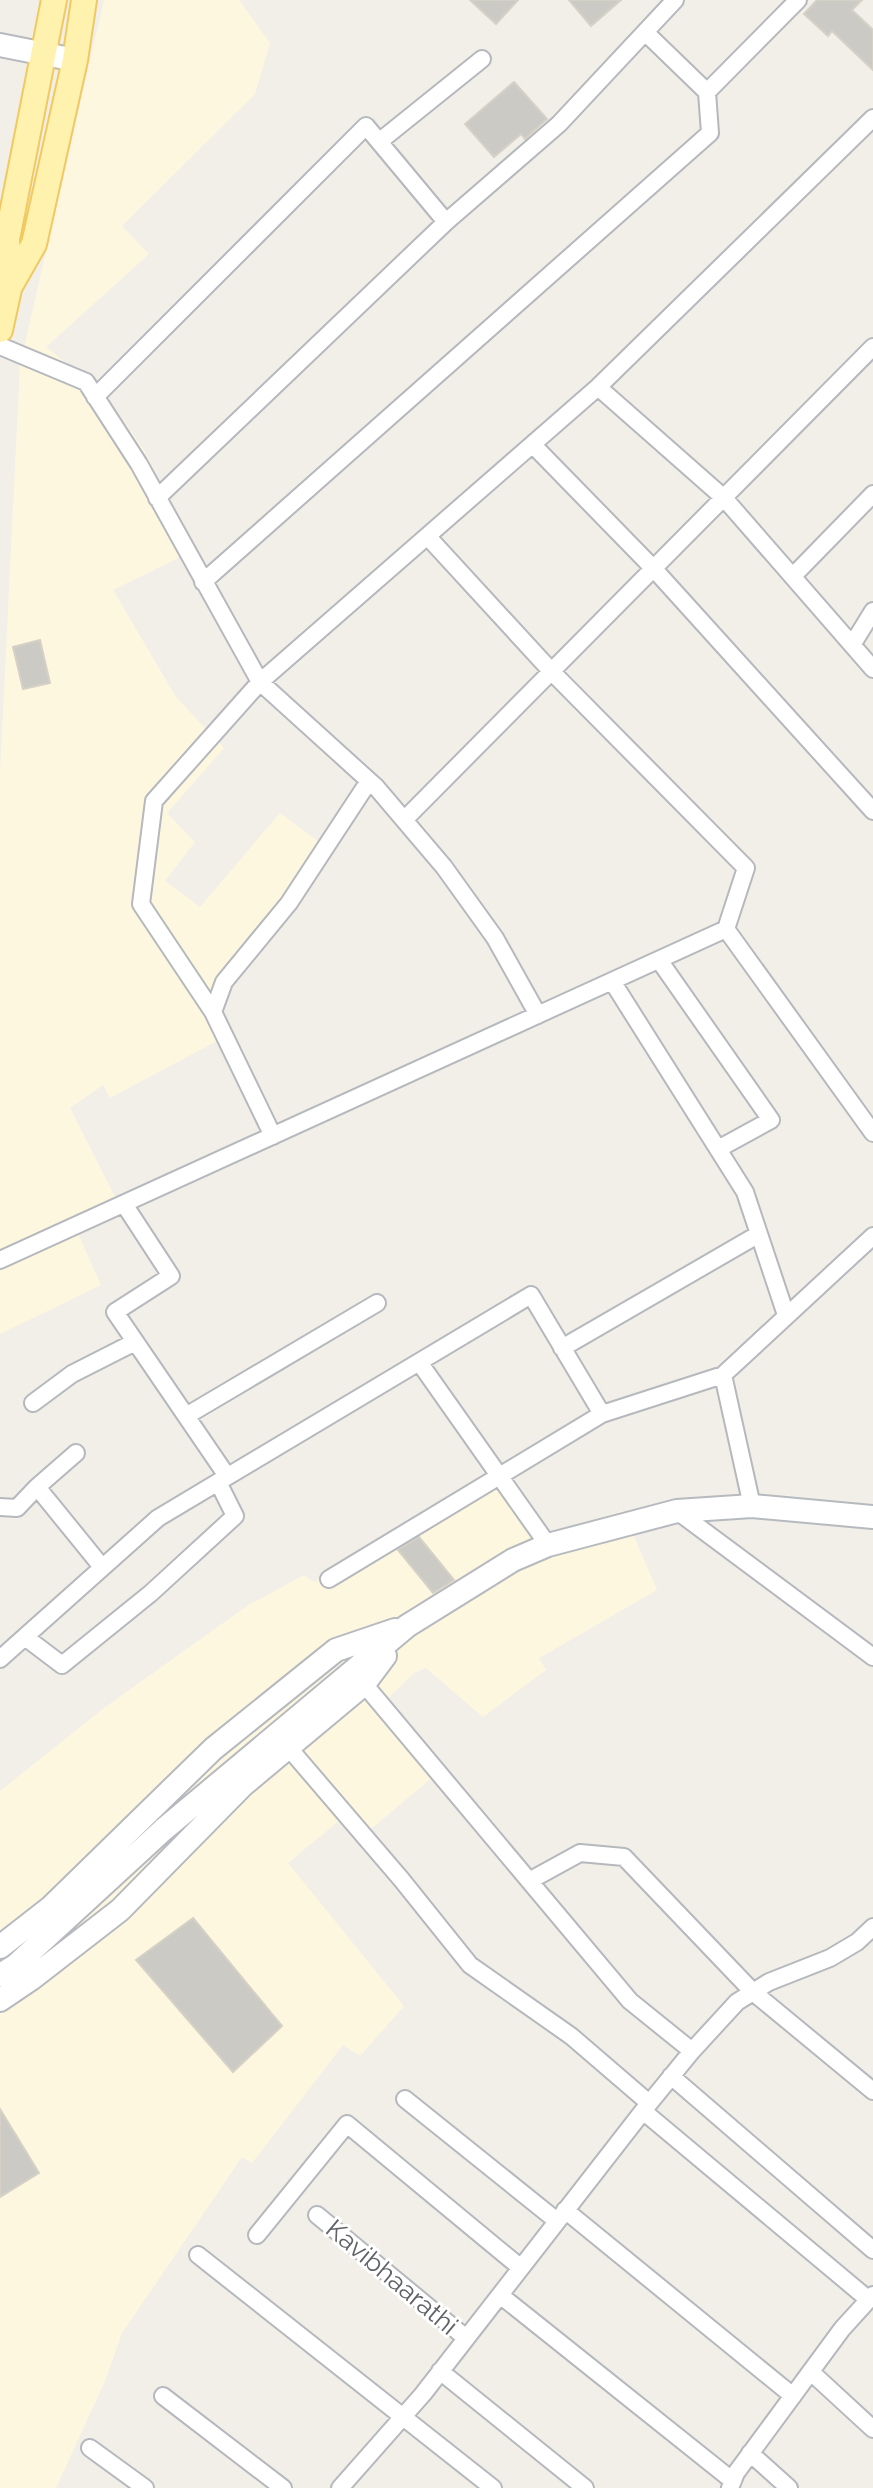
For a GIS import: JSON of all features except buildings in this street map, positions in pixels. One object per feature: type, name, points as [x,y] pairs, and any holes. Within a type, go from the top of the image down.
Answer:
[{"type":"main road","points":[[0,330],[9,289],[7,239],[54,0]]},
{"type":"main road","points":[[9,289],[34,244],[75,60],[84,0]]},
{"type":"street","points":[[157,498],[446,222],[559,124],[675,0]]},
{"type":"street","points":[[707,92],[798,0]]},
{"type":"street","points":[[203,582],[710,133],[707,92],[645,32]]},
{"type":"street","points":[[0,45],[75,60]]},
{"type":"street","points":[[380,141],[482,59]]},
{"type":"street","points":[[273,1136],[213,1012],[141,904],[154,801],[260,682],[598,387],[873,118]]},
{"type":"street","points":[[95,397],[366,126],[446,222]]},
{"type":"street","points":[[0,346],[86,382],[139,464],[260,682],[369,781],[444,867],[495,938],[538,1015]]},
{"type":"street","points":[[404,820],[873,347]]},
{"type":"street","points":[[598,387],[724,498],[873,669]]},
{"type":"street","points":[[533,445],[654,569],[873,811]]},
{"type":"street","points":[[793,576],[873,494]]},
{"type":"street","points":[[0,1260],[726,929],[746,868],[552,672],[428,537]]},
{"type":"street","points":[[852,645],[873,611]]},
{"type":"street","points":[[213,1012],[224,982],[289,903],[369,781]]},
{"type":"street","points":[[726,929],[873,1133]]},
{"type":"street","points":[[659,960],[771,1120],[718,1149]]},
{"type":"street","points":[[612,981],[745,1192],[786,1315]]},
{"type":"street","points":[[25,1637],[62,1665],[151,1593],[235,1516],[222,1479],[186,1416],[115,1312],[171,1276],[124,1204]]},
{"type":"street","points":[[562,1348],[759,1234]]},
{"type":"street","points":[[329,1579],[602,1414],[723,1375],[873,1236]]},
{"type":"street","points":[[0,1659],[158,1518],[531,1295],[602,1414]]},
{"type":"street","points":[[186,1416],[377,1303]]},
{"type":"street","points":[[33,1403],[72,1374],[135,1342]]},
{"type":"street","points":[[419,1362],[548,1545]]},
{"type":"street","points":[[723,1375],[752,1506]]},
{"type":"street","points":[[0,1507],[17,1508],[76,1453]]},
{"type":"street","points":[[37,1487],[102,1567]]},
{"type":"street","points":[[0,1975],[15,1966],[163,1830],[407,1626],[513,1560],[548,1545],[677,1511],[752,1506],[873,1517]]},
{"type":"street","points":[[677,1511],[873,1657]]},
{"type":"street","points":[[0,2000],[120,1910],[243,1785],[364,1684],[407,1626]]},
{"type":"street","points":[[0,1947],[50,1908],[213,1749],[336,1650],[407,1626]]},
{"type":"street","points":[[364,1684],[630,2001],[692,2051]]},
{"type":"street","points":[[288,1747],[470,1965],[571,2036],[869,2306],[811,2372],[750,2453],[733,2481]]},
{"type":"street","points":[[529,1881],[580,1853],[624,1857],[753,1992],[873,2091]]},
{"type":"street","points":[[340,2488],[440,2371],[671,2076],[737,2002],[769,1982],[830,1958],[857,1942],[873,1927]]},
{"type":"street","points":[[671,2076],[873,2250]]},
{"type":"street","points":[[405,2099],[561,2215],[793,2396]]},
{"type":"street","points":[[257,2235],[347,2124],[521,2268]]},
{"type":"street","name":"Kavibhaarathi","points":[[317,2215],[466,2338]]},
{"type":"street","points":[[198,2255],[493,2488]]},
{"type":"street","points":[[500,2295],[733,2481]]},
{"type":"street","points":[[440,2371],[585,2488]]},
{"type":"street","points":[[811,2372],[873,2429]]},
{"type":"street","points":[[163,2396],[283,2488]]},
{"type":"street","points":[[90,2448],[145,2488]]},
{"type":"street","points":[[750,2453],[789,2488]]},
{"type":"street","points":[[733,2481],[771,2472]]},
{"type":"shaded area","points":[[104,0],[239,0],[270,43],[255,94],[122,226],[149,254],[46,347],[106,395],[144,450],[194,550],[113,590],[176,697],[224,748],[167,813],[195,842],[165,881],[200,907],[280,813],[327,848],[214,1004],[228,1035],[110,1098],[103,1085],[70,1108],[120,1207],[76,1229],[101,1285],[0,1334],[0,772],[20,365]]},
{"type":"shaded area","points":[[509,1474],[543,1534],[623,1511],[657,1590],[539,1658],[546,1670],[483,1717],[426,1668],[414,1673],[385,1701],[440,1771],[365,1834],[346,1815],[288,1863],[404,2006],[360,2056],[343,2045],[252,2163],[242,2157],[122,2333],[105,2381],[56,2488],[0,2488],[0,1791],[104,1708],[247,1606],[304,1575],[314,1582]]}]
